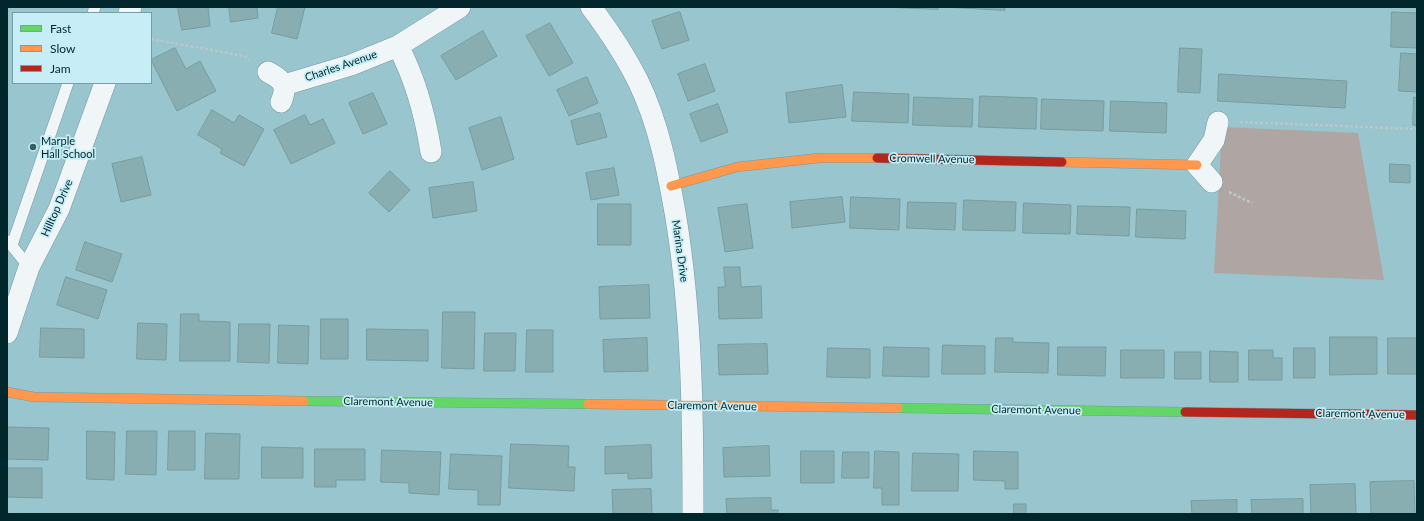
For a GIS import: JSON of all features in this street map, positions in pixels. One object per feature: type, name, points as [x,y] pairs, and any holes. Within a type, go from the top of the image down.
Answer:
[{"type":"street","name":"Charles Avenue","points":[[268,72],[277,77],[282,93],[398,46],[460,7]]},
{"type":"street","name":"Marina Drive","points":[[599,10],[639,82],[656,128],[671,186],[690,335],[693,406],[693,514]]},
{"type":"street","points":[[398,46],[410,69],[420,96],[431,152]]},
{"type":"street","name":"Hilltop Drive","points":[[7,333],[29,267],[58,209],[104,84]]},
{"type":"street","points":[[1212,182],[1197,165],[1214,140],[1218,122]]},
{"type":"street","name":"Cromwell Avenue","points":[[671,186],[737,167],[819,158],[911,158],[1197,165]]},
{"type":"street","name":"Claremont Avenue","points":[[7,392],[34,397],[1417,415]]},
{"type":"lane","points":[[29,267],[10,243],[68,84]]},
{"type":"path","points":[[152,39],[244,56],[268,72]]},
{"type":"path","points":[[1218,122],[1234,121],[1417,129]]},
{"type":"shaded area","points":[[1222,127],[1358,133],[1384,280],[1214,273]]},
{"type":"building","points":[[178,7],[208,7],[210,26],[182,30]]},
{"type":"building","points":[[229,7],[257,7],[258,18],[231,22]]},
{"type":"building","points":[[278,7],[305,7],[297,39],[272,33]]},
{"type":"building","points":[[881,7],[938,7],[938,9]]},
{"type":"building","points":[[944,7],[1005,7],[1005,10]]},
{"type":"building","points":[[680,12],[689,40],[662,49],[652,21]]},
{"type":"building","points":[[1392,12],[1417,13],[1417,48],[1391,47]]},
{"type":"building","points":[[550,23],[573,63],[549,76],[526,36]]},
{"type":"building","points":[[483,31],[497,56],[456,80],[441,56]]},
{"type":"building","points":[[175,48],[186,69],[200,61],[216,91],[177,111],[152,60]]},
{"type":"building","points":[[1180,48],[1202,49],[1200,93],[1178,92]]},
{"type":"building","points":[[1401,53],[1417,54],[1417,92],[1399,91]]},
{"type":"building","points":[[705,64],[715,91],[688,101],[678,74]]},
{"type":"building","points":[[1219,74],[1347,81],[1345,108],[1218,101]]},
{"type":"building","points":[[587,77],[598,103],[569,116],[557,90]]},
{"type":"building","points":[[842,85],[846,117],[789,123],[786,93]]},
{"type":"building","points":[[854,92],[909,94],[908,123],[852,121]]},
{"type":"building","points":[[373,93],[387,124],[363,134],[349,103]]},
{"type":"building","points":[[980,96],[1037,98],[1036,129],[979,127]]},
{"type":"building","points":[[914,97],[973,99],[972,127],[913,125]]},
{"type":"building","points":[[1414,97],[1417,98],[1417,126],[1413,125]]},
{"type":"building","points":[[1042,99],[1104,101],[1103,131],[1041,129]]},
{"type":"building","points":[[1111,101],[1167,103],[1166,133],[1110,131]]},
{"type":"building","points":[[718,104],[728,132],[701,142],[690,114]]},
{"type":"building","points":[[212,110],[234,123],[239,115],[264,129],[244,166],[220,153],[222,149],[198,135]]},
{"type":"building","points":[[600,113],[607,137],[577,145],[571,121]]},
{"type":"building","points":[[305,115],[310,125],[323,119],[335,143],[291,164],[274,130]]},
{"type":"building","points":[[501,117],[514,159],[482,170],[469,128]]},
{"type":"building","points":[[142,157],[151,195],[121,202],[112,164]]},
{"type":"building","points":[[1390,164],[1410,165],[1410,183],[1390,182]]},
{"type":"building","points":[[614,168],[619,195],[591,200],[586,173]]},
{"type":"building","points":[[390,171],[410,190],[389,212],[369,193]]},
{"type":"building","points":[[473,182],[477,211],[433,218],[429,188]]},
{"type":"building","points":[[842,197],[845,222],[792,228],[790,202]]},
{"type":"building","points":[[851,197],[900,199],[899,230],[850,228]]},
{"type":"building","points":[[964,200],[1016,202],[1015,231],[963,230]]},
{"type":"building","points":[[908,202],[956,203],[955,230],[907,228]]},
{"type":"building","points":[[1024,203],[1071,205],[1070,234],[1023,233]]},
{"type":"building","points":[[598,204],[631,204],[631,245],[598,245]]},
{"type":"building","points":[[747,204],[753,248],[725,252],[718,208]]},
{"type":"building","points":[[1078,206],[1130,207],[1129,236],[1077,234]]},
{"type":"building","points":[[1137,209],[1186,211],[1185,239],[1136,237]]},
{"type":"building","points":[[85,242],[122,254],[112,282],[76,270]]},
{"type":"building","points":[[724,267],[740,267],[741,287],[761,286],[762,318],[719,319],[718,287],[725,287]]},
{"type":"building","points":[[66,277],[107,290],[98,319],[57,305]]},
{"type":"building","points":[[649,285],[650,318],[600,319],[599,287]]},
{"type":"building","points":[[443,312],[475,312],[474,369],[442,368]]},
{"type":"building","points":[[181,314],[199,314],[199,321],[230,322],[230,361],[180,361]]},
{"type":"building","points":[[321,319],[348,319],[348,359],[321,359]]},
{"type":"building","points":[[138,323],[167,324],[166,360],[137,359]]},
{"type":"building","points":[[239,324],[270,324],[269,363],[238,362]]},
{"type":"building","points":[[279,325],[309,326],[308,364],[278,363]]},
{"type":"building","points":[[41,328],[84,329],[84,358],[40,357]]},
{"type":"building","points":[[367,329],[428,330],[428,361],[367,360]]},
{"type":"building","points":[[527,330],[553,330],[553,372],[526,372]]},
{"type":"building","points":[[485,333],[516,333],[515,371],[484,371]]},
{"type":"building","points":[[1330,337],[1377,337],[1377,374],[1330,375]]},
{"type":"building","points":[[647,338],[648,371],[604,372],[603,340]]},
{"type":"building","points":[[996,338],[1013,338],[1013,342],[1049,343],[1048,373],[995,372]]},
{"type":"building","points":[[1388,338],[1417,338],[1417,374],[1388,374]]},
{"type":"building","points":[[767,344],[768,374],[719,375],[718,345]]},
{"type":"building","points":[[943,345],[985,346],[985,374],[942,374]]},
{"type":"building","points":[[884,347],[929,348],[929,377],[883,376]]},
{"type":"building","points":[[1058,347],[1106,347],[1105,376],[1058,375]]},
{"type":"building","points":[[828,348],[870,349],[870,378],[827,377]]},
{"type":"building","points":[[1294,348],[1315,348],[1315,378],[1294,378]]},
{"type":"building","points":[[1121,350],[1164,350],[1164,378],[1121,378]]},
{"type":"building","points":[[1249,350],[1273,350],[1273,358],[1282,358],[1282,380],[1249,380]]},
{"type":"building","points":[[1210,351],[1238,352],[1238,382],[1210,382]]},
{"type":"building","points":[[1175,352],[1201,352],[1201,379],[1175,379]]},
{"type":"building","points":[[7,427],[49,428],[48,460],[7,459]]},
{"type":"building","points":[[87,431],[115,432],[114,480],[87,479]]},
{"type":"building","points":[[127,431],[157,431],[156,475],[126,474]]},
{"type":"building","points":[[169,431],[195,431],[195,470],[168,470]]},
{"type":"building","points":[[206,433],[240,434],[239,479],[205,479]]},
{"type":"building","points":[[511,444],[569,446],[568,467],[575,467],[574,491],[509,488]]},
{"type":"building","points":[[651,445],[652,478],[628,479],[628,473],[605,474],[605,447]]},
{"type":"building","points":[[769,446],[770,476],[724,477],[723,448]]},
{"type":"building","points":[[262,447],[303,448],[303,478],[262,478]]},
{"type":"building","points":[[315,449],[365,449],[365,480],[336,480],[336,487],[315,487]]},
{"type":"building","points":[[382,450],[441,452],[439,495],[409,493],[409,483],[381,482]]},
{"type":"building","points":[[801,451],[834,451],[834,483],[801,483]]},
{"type":"building","points":[[875,451],[899,452],[899,505],[882,505],[882,488],[874,488]]},
{"type":"building","points":[[974,451],[1018,452],[1018,489],[1005,489],[1005,481],[974,480]]},
{"type":"building","points":[[843,452],[869,452],[869,478],[842,478]]},
{"type":"building","points":[[913,453],[959,454],[958,491],[912,491]]},
{"type":"building","points":[[451,454],[502,456],[500,505],[478,505],[478,490],[449,489]]},
{"type":"building","points":[[7,468],[42,468],[42,498],[7,497]]},
{"type":"building","points":[[1414,481],[1415,514],[1371,514],[1370,482]]},
{"type":"building","points":[[1355,484],[1356,514],[1311,514],[1310,485]]},
{"type":"building","points":[[651,489],[652,514],[613,514],[612,490]]},
{"type":"building","points":[[771,498],[771,510],[778,510],[778,514],[727,514],[726,499]]},
{"type":"building","points":[[1303,499],[1303,514],[1252,514],[1251,500]]},
{"type":"building","points":[[1237,500],[1237,514],[1192,514],[1191,501]]},
{"type":"building","points":[[1014,504],[1026,504],[1026,514],[1014,514]]},
{"type":"traffic: fast","points":[[304,401],[588,404]]},
{"type":"traffic: fast","points":[[898,408],[1185,412]]},
{"type":"traffic: slow","points":[[671,186],[737,167],[819,158],[877,158]]},
{"type":"traffic: slow","points":[[1062,162],[1197,165]]},
{"type":"traffic: slow","points":[[7,392],[34,397],[304,401]]},
{"type":"traffic: slow","points":[[588,404],[898,408]]},
{"type":"traffic: jam","points":[[877,158],[1062,162]]},
{"type":"traffic: jam","points":[[1185,412],[1417,415]]},
{"type":"place","name":"Marple Hall School","points":[[33,147]]}]
